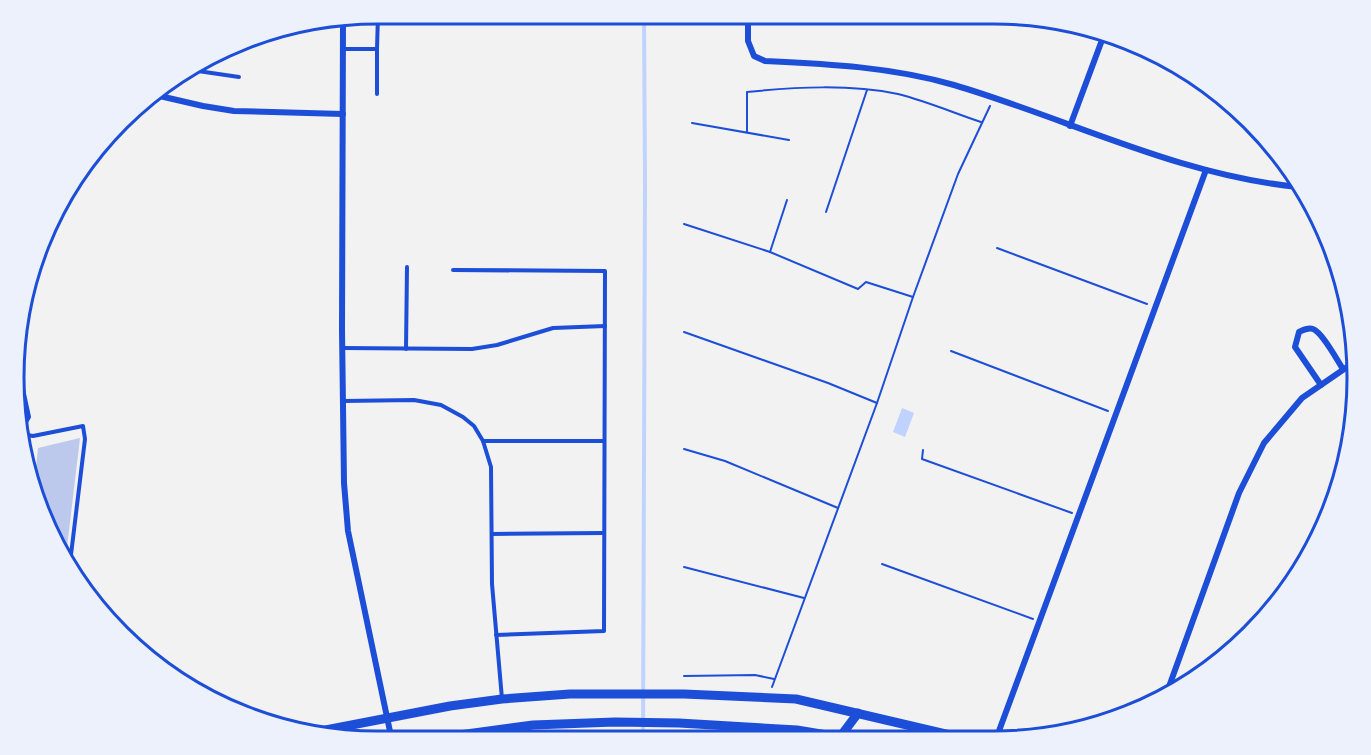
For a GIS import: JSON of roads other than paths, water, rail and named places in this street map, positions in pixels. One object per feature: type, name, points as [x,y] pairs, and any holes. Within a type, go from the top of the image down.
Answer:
[{"type":"main road","points":[[334,728],[502,699],[616,693],[796,699],[933,731]]},
{"type":"main road","points":[[844,731],[858,713]]},
{"type":"main road","points":[[489,731],[533,725],[615,722],[679,723],[803,731]]},
{"type":"street","points":[[748,24],[748,40],[754,56],[765,61],[868,67],[924,77],[994,98],[1121,145],[1206,170],[1290,186]]},
{"type":"street","points":[[343,26],[342,401],[344,483],[348,531],[389,731]]},
{"type":"street","points":[[1070,126],[1102,41]]},
{"type":"street","points":[[163,97],[234,111],[343,114]]},
{"type":"street","points":[[999,731],[1206,170]]},
{"type":"street","points":[[1321,385],[1295,347],[1299,333],[1312,328],[1343,369]]},
{"type":"street","points":[[1170,684],[1239,493],[1264,443],[1302,398],[1347,367]]},
{"type":"lane","points":[[377,94],[378,24]]},
{"type":"lane","points":[[343,49],[377,49]]},
{"type":"lane","points":[[200,71],[239,77]]},
{"type":"lane","points":[[406,349],[407,267]]},
{"type":"lane","points":[[453,270],[605,271],[604,630],[496,635]]},
{"type":"lane","points":[[342,348],[486,348],[554,327],[605,326]]},
{"type":"lane","points":[[25,398],[29,417],[27,422]]},
{"type":"lane","points":[[342,401],[414,400],[441,405],[474,426],[483,441],[491,467],[492,584],[502,699]]},
{"type":"lane","points":[[29,435],[83,426],[85,439],[71,554]]},
{"type":"lane","points":[[483,441],[604,441]]},
{"type":"lane","points":[[492,534],[604,533]]},
{"type":"water","points":[[902,408],[914,413],[905,437],[893,432]]},
{"type":"waterway","points":[[643,731],[644,24]]}]
